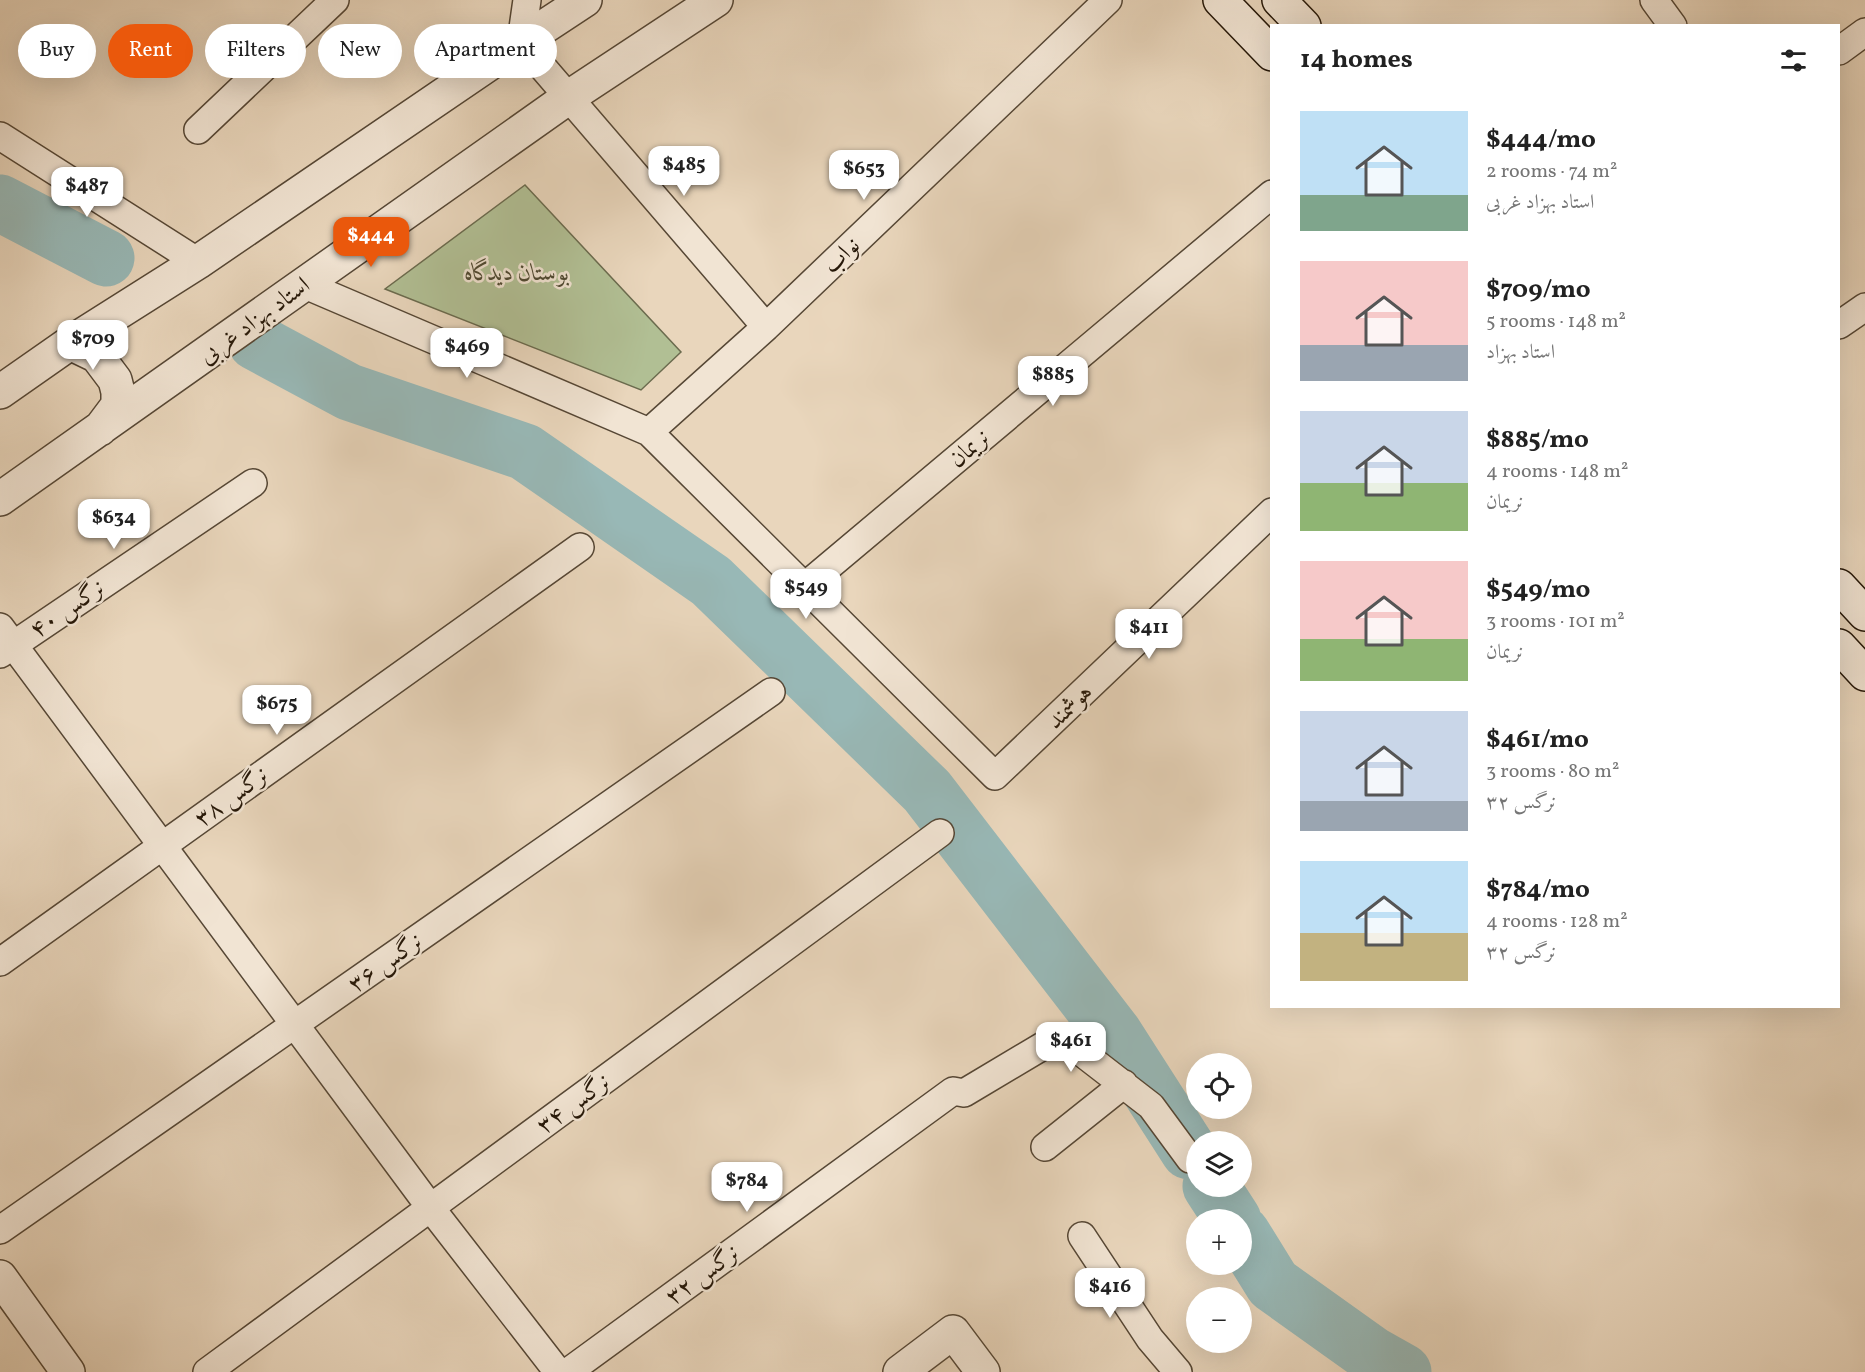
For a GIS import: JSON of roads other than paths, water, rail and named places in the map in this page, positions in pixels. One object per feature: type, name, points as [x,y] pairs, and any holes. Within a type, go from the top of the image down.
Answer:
[{"type":"street","points":[[198,130],[335,0]]},
{"type":"street","points":[[524,24],[527,0]]},
{"type":"street","points":[[548,24],[585,0]]},
{"type":"street","name":"استاد بهزاد غربی","points":[[0,499],[569,98],[716,0]]},
{"type":"street","name":"نواب","points":[[649,432],[765,327],[1108,0]]},
{"type":"street","points":[[1220,0],[1270,52]]},
{"type":"street","points":[[1279,0],[1302,24]]},
{"type":"street","points":[[1654,0],[1672,24]]},
{"type":"street","points":[[1840,50],[1865,32]]},
{"type":"street","points":[[0,392],[70,343],[198,262],[468,78]]},
{"type":"street","points":[[552,78],[765,327]]},
{"type":"street","points":[[0,136],[198,262]]},
{"type":"street","name":"نریمان","points":[[804,587],[1270,196]]},
{"type":"street","points":[[303,284],[649,432],[804,587]]},
{"type":"street","points":[[1840,324],[1865,307]]},
{"type":"street","points":[[119,312],[109,334],[110,349],[123,371],[136,383],[158,389]]},
{"type":"street","points":[[70,343],[97,356],[115,380],[118,405],[97,432]]},
{"type":"street","name":"نرگس ۴۰","points":[[4,642],[253,483]]},
{"type":"street","name":"هوشمند","points":[[804,587],[995,776],[1270,514]]},
{"type":"street","name":"نرگس ۳۸","points":[[0,962],[580,547]]},
{"type":"street","points":[[1840,587],[1865,614]]},
{"type":"street","points":[[4,642],[162,846],[430,1208],[558,1372]]},
{"type":"street","points":[[1840,647],[1865,674]]},
{"type":"street","name":"نرگس ۳۶","points":[[0,1230],[771,692]]},
{"type":"street","name":"نرگس ۳۴","points":[[207,1372],[940,833]]},
{"type":"street","name":"نرگس ۳۲","points":[[568,1372],[952,1091],[964,1093],[1058,1037],[1063,1038],[1124,1084]]},
{"type":"street","points":[[1045,1147],[1124,1084],[1151,1106],[1186,1154]]},
{"type":"street","points":[[1082,1236],[1150,1339],[1178,1372]]},
{"type":"street","points":[[0,1277],[68,1372]]},
{"type":"street","points":[[900,1372],[953,1332],[983,1372]]},
{"type":"waterway","points":[[0,203],[106,258]]},
{"type":"waterway","points":[[256,342],[349,392],[525,452],[711,581],[927,791],[1114,1034],[1186,1146]]},
{"type":"waterway","points":[[1218,1197],[1226,1209]]},
{"type":"waterway","points":[[1252,1250],[1273,1284],[1371,1354],[1403,1372]]},
{"type":"park label","name":"بوستان دیدگاه","points":[[517,272]]}]
